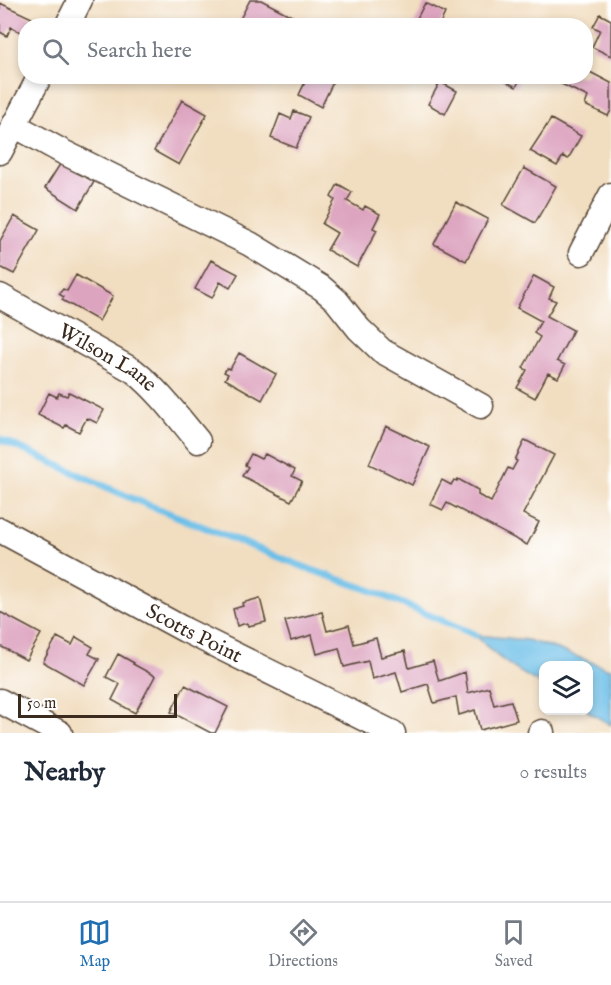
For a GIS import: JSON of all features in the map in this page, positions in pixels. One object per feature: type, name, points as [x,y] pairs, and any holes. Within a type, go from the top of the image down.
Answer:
[{"type":"street","points":[[71,18],[80,0]]},
{"type":"street","points":[[0,152],[36,84]]},
{"type":"street","points":[[15,125],[63,152],[250,244],[322,288],[336,300],[359,329],[381,351],[481,406]]},
{"type":"street","points":[[581,253],[611,195]]},
{"type":"street","name":"Wilson Lane","points":[[0,296],[134,371],[152,387],[198,441]]},
{"type":"street","name":"Scotts Point","points":[[0,530],[184,630],[393,733]]},
{"type":"street","points":[[0,701],[60,733]]},
{"type":"water","points":[[476,635],[527,640],[588,661],[539,661],[539,683],[491,650]]},
{"type":"water","points":[[593,663],[611,668],[611,725],[593,714]]},
{"type":"building","points":[[250,0],[261,0],[296,18],[241,18]]},
{"type":"building","points":[[0,3],[32,18],[18,18],[18,31],[11,27],[7,36],[0,32]]},
{"type":"building","points":[[425,3],[445,13],[443,18],[417,18]]},
{"type":"building","points":[[600,14],[611,20],[611,56],[593,47],[600,30],[593,27]]},
{"type":"building","points":[[593,74],[611,83],[611,110],[608,116],[585,105],[588,97],[561,84],[593,84]]},
{"type":"building","points":[[304,84],[332,84],[321,107],[299,95]]},
{"type":"building","points":[[439,84],[457,91],[445,114],[428,104]]},
{"type":"building","points":[[182,100],[207,114],[179,165],[154,151]]},
{"type":"building","points":[[294,111],[309,117],[296,148],[271,138],[280,114],[291,119]]},
{"type":"building","points":[[551,119],[581,136],[568,159],[563,156],[557,166],[530,151]]},
{"type":"building","points":[[62,161],[94,182],[78,209],[45,188]]},
{"type":"building","points":[[524,168],[556,186],[535,223],[503,205]]},
{"type":"building","points":[[338,184],[352,192],[347,201],[363,210],[365,206],[380,214],[373,228],[377,230],[357,267],[327,250],[337,233],[322,224],[335,200],[331,197]]},
{"type":"building","points":[[456,202],[488,219],[466,261],[434,244]]},
{"type":"building","points":[[14,216],[39,230],[14,274],[0,267],[0,241]]},
{"type":"building","points":[[211,260],[238,274],[230,288],[220,282],[212,298],[195,289]]},
{"type":"building","points":[[76,275],[113,296],[99,321],[62,300],[64,297],[59,294],[63,289],[67,291]]},
{"type":"building","points":[[534,276],[554,287],[549,298],[556,301],[547,316],[573,330],[557,361],[565,365],[558,378],[548,373],[535,398],[517,388],[527,370],[523,368],[540,337],[534,333],[541,321],[517,308]]},
{"type":"building","points":[[239,353],[276,374],[262,400],[225,379],[228,374],[224,372],[227,368],[230,369]]},
{"type":"building","points":[[69,392],[104,410],[97,423],[87,418],[79,432],[66,425],[64,428],[38,415],[49,393],[57,397],[59,393],[67,396]]},
{"type":"building","points":[[386,426],[430,447],[412,485],[369,464]]},
{"type":"building","points":[[525,440],[554,455],[523,514],[539,522],[527,545],[447,503],[443,510],[430,504],[442,480],[451,485],[454,480],[458,479],[478,490],[478,495],[491,502],[508,468],[512,470],[517,461],[515,460]]},
{"type":"building","points":[[251,454],[261,459],[265,454],[295,470],[292,476],[302,481],[291,501],[242,476],[248,467],[245,465]]},
{"type":"building","points":[[260,598],[266,622],[237,626],[233,609],[243,606],[242,603]]},
{"type":"building","points":[[0,612],[41,634],[26,660],[0,646]]},
{"type":"building","points":[[322,612],[327,631],[349,625],[354,644],[376,638],[381,657],[405,651],[409,668],[433,661],[439,681],[465,672],[468,693],[489,687],[494,705],[511,701],[517,720],[480,730],[475,710],[459,715],[456,697],[434,703],[428,684],[402,692],[396,672],[372,679],[368,661],[344,667],[339,648],[317,654],[312,635],[291,641],[285,621]]},
{"type":"building","points":[[57,637],[72,645],[76,637],[93,647],[89,654],[99,659],[84,685],[43,662]]},
{"type":"building","points":[[118,654],[155,676],[135,713],[112,700],[120,684],[106,677]]},
{"type":"building","points":[[185,685],[228,707],[215,733],[171,712]]},
{"type":"waterway","points":[[0,439],[131,498],[309,569],[370,590],[476,635]]}]
